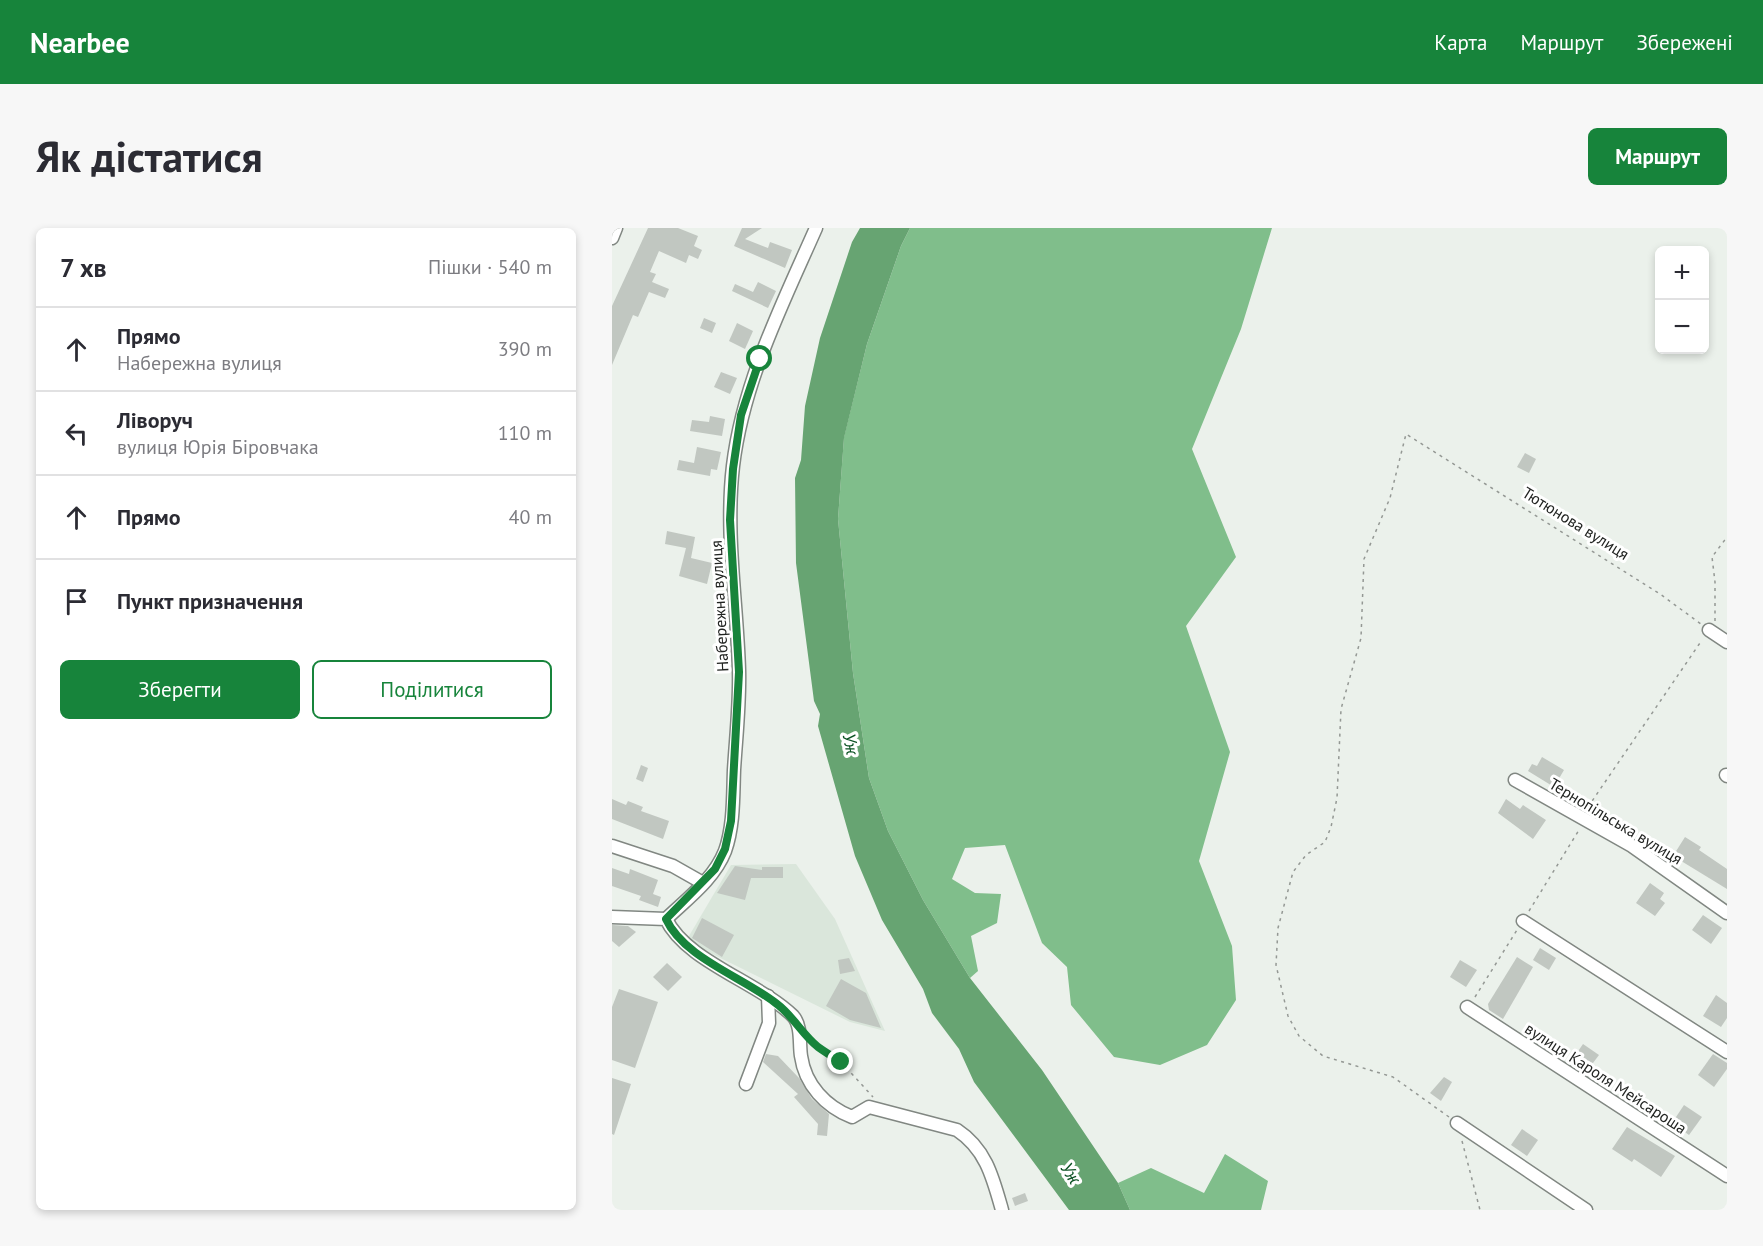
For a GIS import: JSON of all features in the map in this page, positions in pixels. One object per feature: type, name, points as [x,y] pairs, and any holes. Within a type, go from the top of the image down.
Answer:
[{"type":"street","points":[[612,238],[616,228]]},
{"type":"street","name":"Набережна вулиця","points":[[666,919],[704,883],[715,869],[725,849],[731,821],[739,672],[730,520],[733,469],[741,415],[760,359],[816,228]]},
{"type":"street","points":[[1709,630],[1727,642]]},
{"type":"street","name":"Тернопільська вулиця","points":[[1515,780],[1632,846],[1727,913]]},
{"type":"street","points":[[612,846],[673,866],[704,883]]},
{"type":"street","points":[[612,916],[666,919],[673,934],[686,946],[768,996],[796,1020],[804,1069],[819,1095],[834,1109],[852,1118],[869,1107],[957,1130],[969,1138],[985,1159],[1002,1210]]},
{"type":"street","points":[[1523,921],[1727,1052]]},
{"type":"street","points":[[746,1084],[769,1023],[768,996]]},
{"type":"street","name":"вулиця Кароля Мейсароша","points":[[1467,1008],[1727,1176]]},
{"type":"street","points":[[1457,1123],[1586,1210]]},
{"type":"path","name":"Тютюнова вулиця","points":[[1457,1123],[1393,1077],[1323,1056],[1299,1036],[1288,1016],[1276,965],[1278,928],[1293,872],[1306,855],[1325,842],[1331,827],[1337,798],[1341,709],[1361,638],[1364,559],[1390,498],[1406,434],[1660,594],[1709,630]]},
{"type":"path","points":[[1467,1008],[1585,820],[1589,804],[1715,622],[1715,582],[1712,557],[1727,537]]},
{"type":"path","points":[[810,1039],[841,1062],[874,1097]]},
{"type":"path","points":[[1457,1123],[1480,1210]]},
{"type":"shaded area","points":[[910,228],[1272,228],[1241,329],[1192,449],[1236,557],[1186,626],[1230,752],[1199,861],[1232,946],[1236,1000],[1207,1045],[1160,1065],[1114,1057],[1071,1005],[1067,967],[1042,943],[1005,845],[965,848],[952,879],[975,893],[1001,894],[997,923],[971,936],[978,971],[970,978],[923,900],[888,831],[869,778],[853,673],[838,519],[844,437],[867,344],[901,246]]},
{"type":"shaded area","points":[[796,864],[835,919],[885,1031],[850,1022],[686,941],[731,865]]},
{"type":"shaded area","points":[[1225,1154],[1268,1181],[1261,1210],[1130,1210],[1118,1183],[1151,1168],[1204,1193]]},
{"type":"water","name":"Уж","points":[[860,228],[910,228],[901,246],[867,344],[844,438],[838,519],[853,673],[869,778],[888,831],[923,900],[970,978],[1042,1070],[1118,1183],[1130,1210],[1069,1210],[974,1082],[959,1049],[932,1013],[923,989],[882,920],[855,856],[818,726],[820,714],[814,701],[796,563],[795,478],[801,460],[805,406],[820,338],[852,242]]},
{"type":"building","points":[[648,228],[678,228],[698,236],[694,246],[702,250],[698,259],[689,255],[686,263],[659,251],[650,272],[656,274],[652,282],[669,289],[665,298],[649,292],[638,317],[633,315],[612,365],[612,306]]},
{"type":"building","points":[[742,228],[762,228],[745,239],[768,248],[770,242],[792,250],[785,268],[734,246]]},
{"type":"building","points":[[758,282],[776,291],[768,308],[732,291],[735,284],[753,292]]},
{"type":"building","points":[[704,318],[716,323],[712,333],[700,328]]},
{"type":"building","points":[[737,323],[753,331],[745,349],[729,341]]},
{"type":"building","points":[[721,372],[737,378],[730,394],[714,387]]},
{"type":"building","points":[[710,416],[725,419],[722,436],[690,431],[692,420],[709,422]]},
{"type":"building","points":[[697,447],[721,452],[717,470],[711,469],[710,476],[677,470],[679,460],[694,463]]},
{"type":"building","points":[[1525,453],[1536,459],[1529,473],[1517,467]]},
{"type":"building","points":[[667,531],[695,537],[691,558],[712,563],[707,584],[679,576],[686,548],[665,544]]},
{"type":"building","points":[[1542,757],[1564,770],[1554,787],[1528,771],[1532,764],[1537,766]]},
{"type":"building","points":[[641,765],[648,768],[643,782],[636,779]]},
{"type":"building","points":[[612,799],[626,805],[628,801],[643,807],[641,811],[669,821],[663,839],[612,819]]},
{"type":"building","points":[[1506,799],[1520,809],[1523,805],[1546,820],[1533,839],[1498,813]]},
{"type":"building","points":[[1685,837],[1701,847],[1699,850],[1727,869],[1727,889],[1673,856]]},
{"type":"building","points":[[735,866],[762,870],[762,867],[783,867],[783,878],[751,878],[745,900],[717,893]]},
{"type":"building","points":[[612,868],[629,874],[630,869],[658,880],[653,894],[661,897],[658,907],[639,900],[641,896],[612,886]]},
{"type":"building","points":[[1650,883],[1664,893],[1660,899],[1665,903],[1655,916],[1636,903]]},
{"type":"building","points":[[1703,915],[1722,928],[1711,944],[1692,930]]},
{"type":"building","points":[[702,918],[734,935],[722,957],[692,938]]},
{"type":"building","points":[[612,925],[628,926],[636,932],[619,947],[612,941]]},
{"type":"building","points":[[1540,948],[1556,958],[1549,970],[1533,960]]},
{"type":"building","points":[[1517,957],[1533,967],[1503,1019],[1489,1010],[1488,1004]]},
{"type":"building","points":[[849,958],[855,971],[840,974],[838,960]]},
{"type":"building","points":[[1460,960],[1477,970],[1466,987],[1450,977]]},
{"type":"building","points":[[667,963],[682,977],[668,991],[653,977]]},
{"type":"building","points":[[841,979],[866,993],[881,1028],[850,1020],[826,1006]]},
{"type":"building","points":[[619,989],[658,1002],[635,1068],[612,1060],[612,1007]]},
{"type":"building","points":[[1716,995],[1727,1003],[1727,1018],[1721,1027],[1703,1016]]},
{"type":"building","points":[[1583,1044],[1599,1055],[1587,1071],[1572,1060]]},
{"type":"building","points":[[766,1054],[778,1056],[799,1078],[812,1099],[829,1114],[827,1136],[817,1135],[818,1124],[794,1097],[798,1094],[763,1062]]},
{"type":"building","points":[[1713,1054],[1727,1063],[1727,1069],[1714,1087],[1698,1075]]},
{"type":"building","points":[[1444,1077],[1452,1082],[1441,1101],[1430,1093]]},
{"type":"building","points":[[612,1078],[631,1084],[614,1135],[612,1134]]},
{"type":"building","points":[[1684,1105],[1702,1117],[1689,1135],[1672,1123]]},
{"type":"building","points":[[1627,1127],[1675,1156],[1661,1177],[1634,1159],[1632,1162],[1612,1149]]},
{"type":"building","points":[[1522,1129],[1538,1140],[1527,1156],[1511,1145]]},
{"type":"building","points":[[1025,1193],[1028,1201],[1015,1206],[1012,1198]]},
{"type":"route","points":[[760,359],[741,415],[733,469],[730,520],[739,672],[731,821],[725,849],[715,869],[704,883],[666,919],[673,934],[686,946],[768,996],[796,1020],[798,1026],[816,1046],[841,1062]]}]
